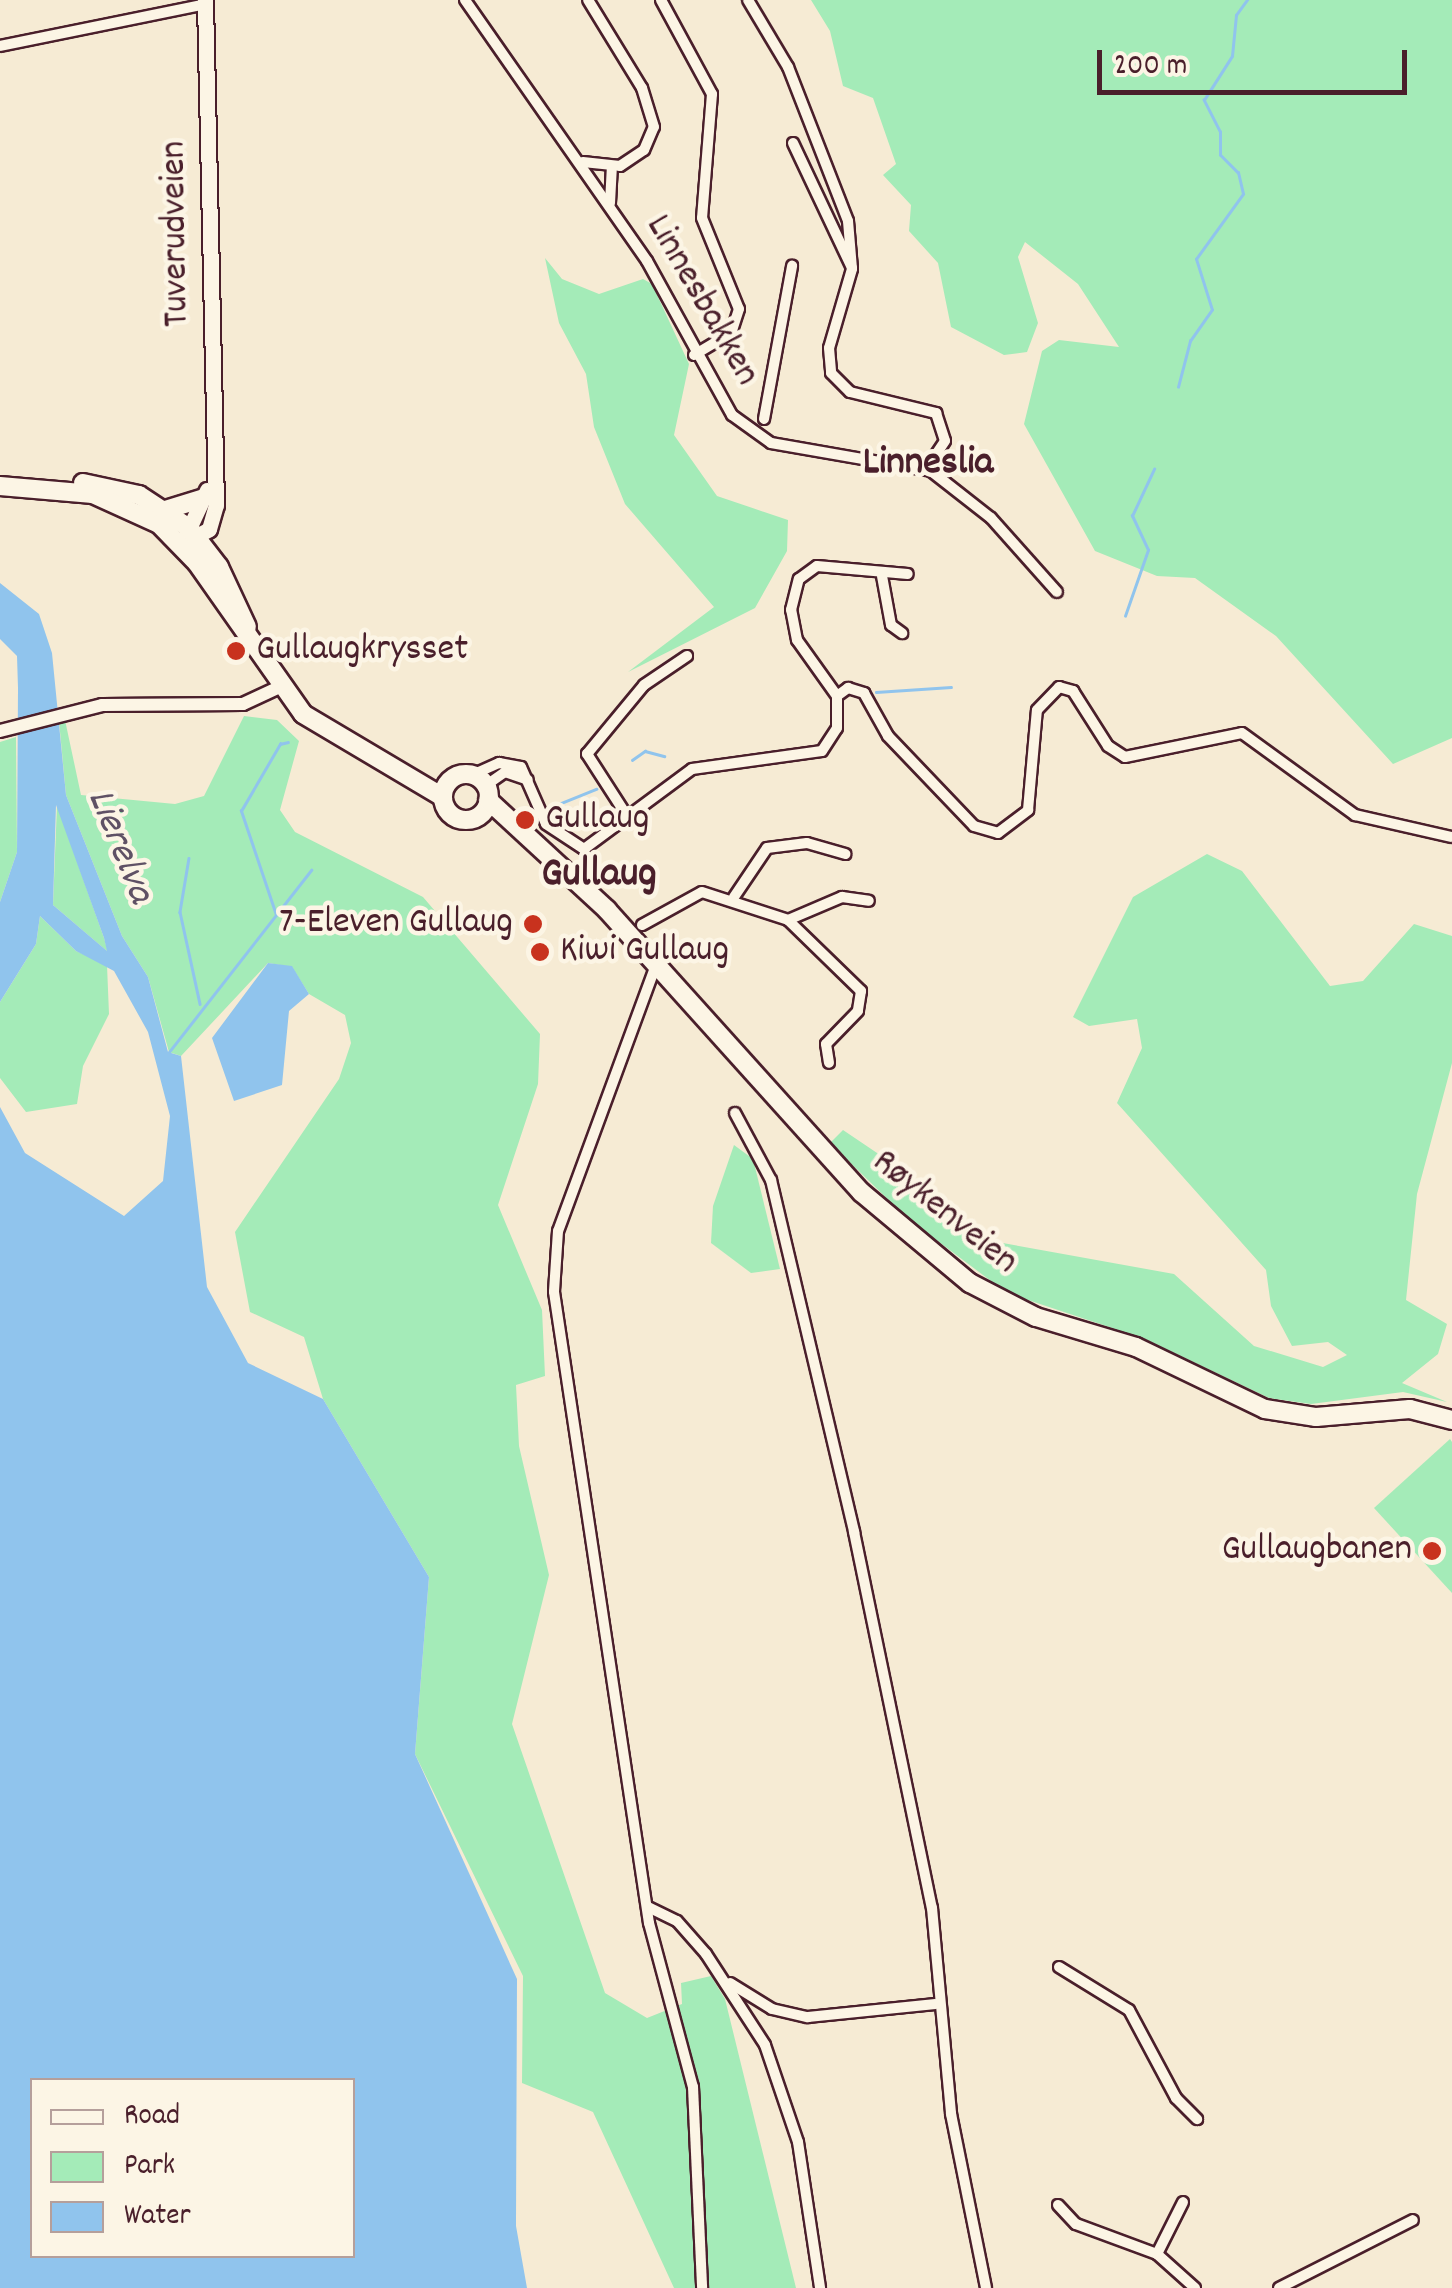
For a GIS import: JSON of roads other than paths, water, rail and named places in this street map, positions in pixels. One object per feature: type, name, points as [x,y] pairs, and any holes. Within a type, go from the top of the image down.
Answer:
[{"type":"highway","points":[[0,486],[106,485],[165,510],[190,536],[278,688],[330,735],[406,771],[443,797],[452,779]]},
{"type":"highway","points":[[32,486],[111,500],[190,536]]},
{"type":"highway","points":[[165,510],[202,499]]},
{"type":"highway","points":[[406,771],[452,779],[481,794]]},
{"type":"highway","name":"Røykenveien","points":[[443,797],[456,818],[481,794],[521,830],[656,965],[861,1192],[990,1296],[1136,1347],[1265,1409],[1316,1417],[1398,1409],[1452,1420]]},
{"type":"main road","name":"Tuverudveien","points":[[190,536],[214,520],[206,2]]},
{"type":"main road","name":"Tuverudveien","points":[[190,536],[213,467]]},
{"type":"street","name":"Linnesbakken","points":[[465,0],[610,204],[717,399],[762,439],[926,469],[991,518],[1057,592]]},
{"type":"street","points":[[588,0],[653,112],[650,143],[612,169]]},
{"type":"street","points":[[661,0],[712,94],[702,218],[739,309],[731,333],[694,355]]},
{"type":"street","points":[[748,0],[788,67],[842,201],[852,269],[829,348],[831,372],[850,392],[936,413],[945,441],[926,469]]},
{"type":"street","points":[[0,46],[206,2]]},
{"type":"street","points":[[793,143],[852,269]]},
{"type":"street","points":[[582,160],[612,169]]},
{"type":"street","points":[[610,204],[612,169]]},
{"type":"street","points":[[764,419],[792,266]]},
{"type":"street","points":[[481,794],[508,762],[530,782],[546,824],[574,849],[702,765],[806,759],[822,751],[836,728],[837,696],[798,640],[795,587],[816,566],[882,576],[908,574]]},
{"type":"street","points":[[882,576],[892,624],[902,633]]},
{"type":"street","points":[[627,816],[588,754],[644,685],[687,656]]},
{"type":"street","points":[[837,696],[848,688],[864,694],[888,736],[985,832],[1008,831],[1028,810],[1037,710],[1060,687],[1074,691],[1108,746],[1125,757],[1242,733],[1356,815],[1452,836]]},
{"type":"street","points":[[5,730],[62,714],[138,702],[244,704],[278,688]]},
{"type":"street","points":[[481,794],[511,772],[530,782]]},
{"type":"street","points":[[734,897],[768,848],[807,843],[845,854]]},
{"type":"street","points":[[642,925],[690,896],[734,897],[788,920],[861,991],[858,1011],[826,1044],[829,1063]]},
{"type":"street","points":[[788,920],[842,897],[869,901]]},
{"type":"street","points":[[656,965],[558,1232],[554,1276],[648,1907],[694,2088],[702,2288]]},
{"type":"street","points":[[735,1112],[772,1180],[854,1532],[932,1908],[951,2114],[986,2288]]},
{"type":"street","points":[[648,1907],[677,1921],[730,1983],[765,2045],[789,2111],[820,2288]]},
{"type":"street","points":[[1058,1967],[1129,2010],[1176,2098],[1197,2119]]},
{"type":"street","points":[[730,1983],[772,2008],[808,2017],[935,2004]]},
{"type":"street","points":[[1157,2254],[1183,2202]]},
{"type":"street","points":[[1058,2205],[1076,2224],[1157,2254],[1195,2288]]},
{"type":"street","points":[[1279,2288],[1413,2220]]},
{"type":"water","points":[[0,583],[39,614],[52,653],[66,795],[122,936],[148,977],[168,1052],[181,1056],[207,1287],[248,1363],[323,1399],[429,1577],[415,1754],[517,1979],[516,2226],[527,2288],[0,2288],[0,1107],[25,1153],[124,1216],[163,1181],[170,1116],[148,1032],[114,971],[76,951],[40,916],[36,944],[0,1002],[0,902],[17,852],[17,656],[0,639]],"holes":[[[56,805],[107,951],[53,905]]]},
{"type":"water","points":[[268,963],[292,966],[309,994],[289,1011],[282,1085],[234,1101],[212,1038]]},
{"type":"waterway","points":[[1178,387],[1190,341],[1212,310],[1196,259],[1243,194],[1238,173],[1220,155],[1220,132],[1204,100],[1232,56],[1236,15],[1247,0]]},
{"type":"waterway","points":[[1125,616],[1148,550],[1132,516],[1154,469]]},
{"type":"waterway","points":[[876,692],[951,687]]},
{"type":"waterway","points":[[276,915],[241,811],[280,744],[288,742]]},
{"type":"waterway","points":[[632,760],[645,751],[664,756]]},
{"type":"waterway","points":[[549,808],[596,789]]},
{"type":"waterway","points":[[189,858],[180,912],[200,1004]]},
{"type":"waterway","points":[[169,1052],[311,870]]},
{"type":"place","name":"Gullaugkrysset","points":[[236,651]]},
{"type":"place","name":"Gullaug","points":[[525,820]]},
{"type":"place","name":"7-Eleven Gullaug","points":[[533,924]]},
{"type":"place","name":"Kiwi Gullaug","points":[[540,952]]},
{"type":"place","name":"Gullaugbanen","points":[[1432,1551]]},
{"type":"district","name":"Linneslia","points":[[928,465]]},
{"type":"district","name":"Gullaug","points":[[599,876]]},
{"type":"water label","name":"Lierelva","points":[[118,847]]}]
